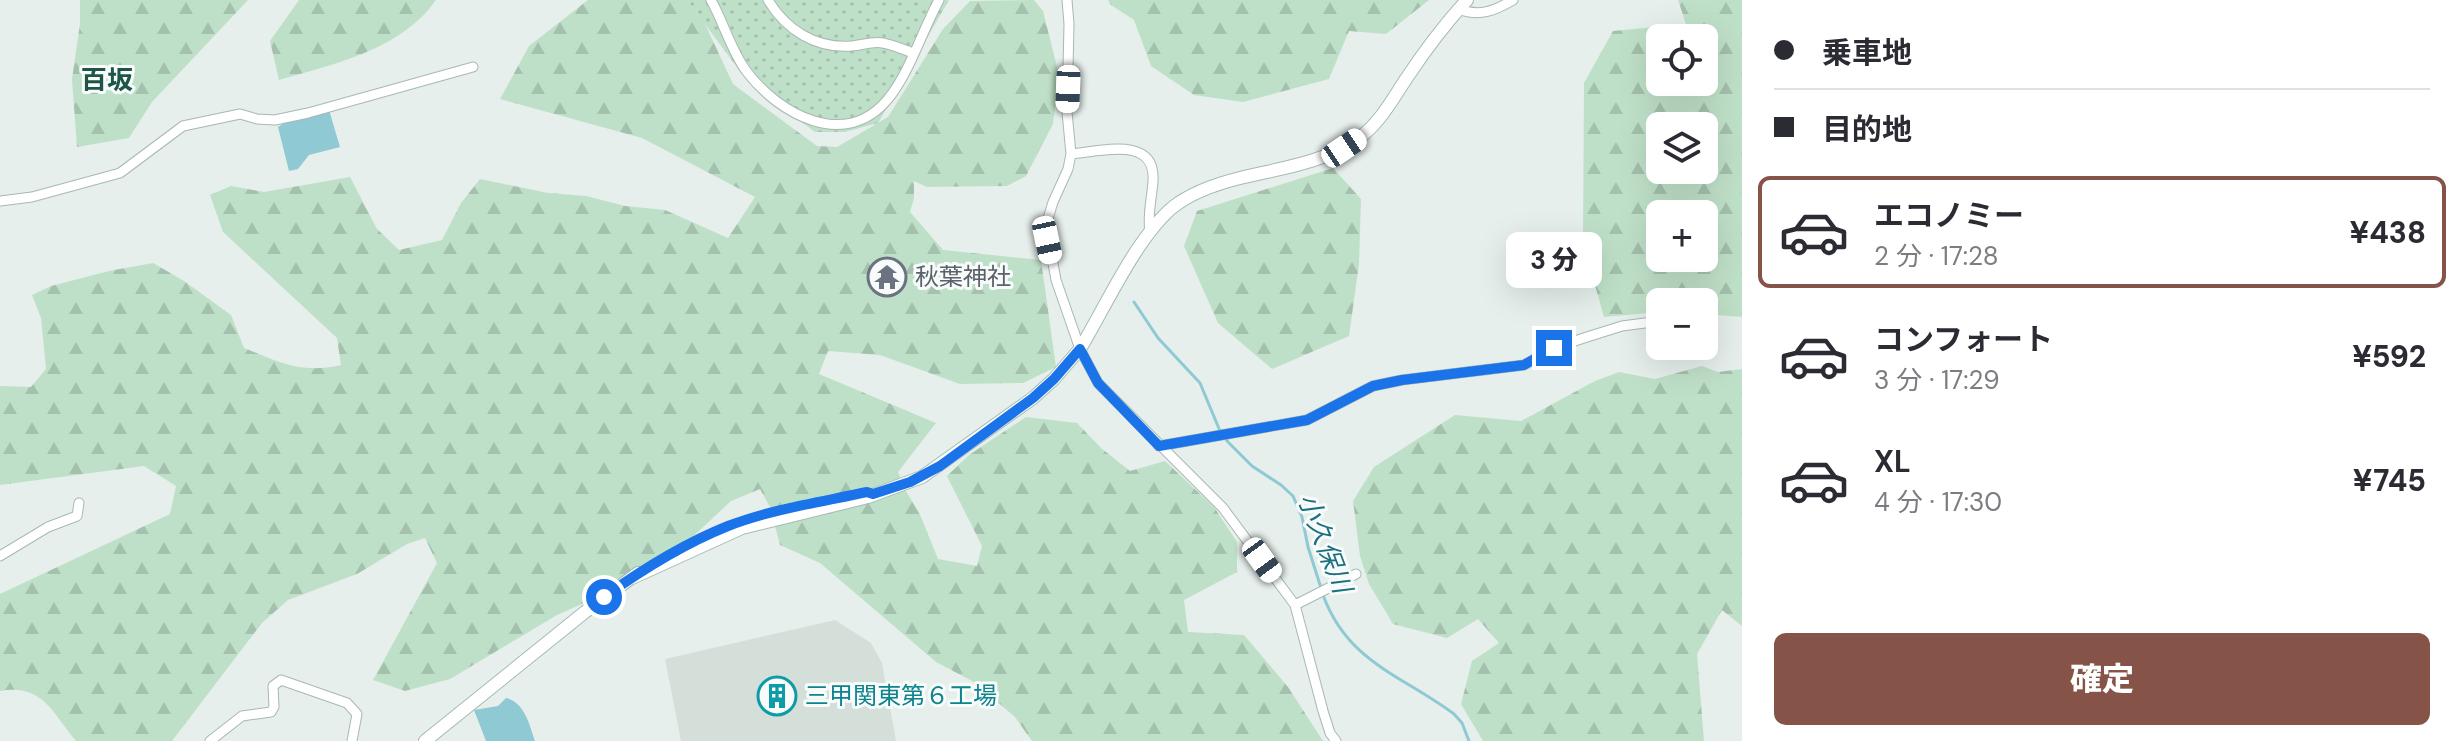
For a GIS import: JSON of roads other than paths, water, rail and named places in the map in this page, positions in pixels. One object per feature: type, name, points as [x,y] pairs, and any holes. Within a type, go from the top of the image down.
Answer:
[{"type":"street","points":[[711,0],[748,73],[787,111],[823,124],[857,121],[879,107],[898,84],[939,0]]},
{"type":"street","points":[[768,0],[787,24],[815,42],[851,46],[884,43],[913,53]]},
{"type":"street","points":[[1067,0],[1067,112],[1071,154],[1046,225],[1056,280],[1080,349],[1098,383],[1223,508],[1295,605],[1323,711],[1336,741]]},
{"type":"street","points":[[425,741],[585,612],[659,560],[729,526],[766,514],[867,492],[873,494],[910,482],[940,466],[1054,379],[1080,349],[1150,232],[1175,206],[1196,193],[1236,179],[1318,159],[1344,148],[1379,120],[1434,38],[1463,5],[1474,14],[1493,11],[1513,0]]},
{"type":"street","points":[[0,201],[32,197],[120,173],[183,126],[240,114],[275,120],[473,67]]},
{"type":"street","points":[[1071,154],[1114,148],[1127,149],[1149,160],[1153,167],[1148,223],[1150,232]]},
{"type":"street","points":[[1159,446],[1307,420],[1373,386],[1524,365],[1554,348],[1622,326],[1646,323]]},
{"type":"street","points":[[0,556],[48,527],[77,516],[79,503]]},
{"type":"street","points":[[1295,605],[1356,574]]},
{"type":"street","points":[[210,741],[242,716],[271,712],[274,707],[273,686],[281,680],[347,703],[357,714],[352,741]]},
{"type":"water","points":[[329,110],[340,147],[309,155],[298,169],[289,171],[278,127]]},
{"type":"water","points":[[506,698],[522,709],[535,741],[486,741],[474,710],[498,706]]},
{"type":"waterway","name":"小久保川","points":[[1134,302],[1158,338],[1200,383],[1220,431],[1228,442],[1252,466],[1293,496],[1302,517],[1321,588]]},
{"type":"waterway","name":"小久保川","points":[[1323,595],[1347,637],[1378,665],[1454,714],[1462,723],[1469,741]]},
{"type":"place","name":"秋葉神社","points":[[887,277]]},
{"type":"place","name":"三甲関東第６工場","points":[[777,696]]},
{"type":"district","name":"百坂","points":[[107,80]]}]
